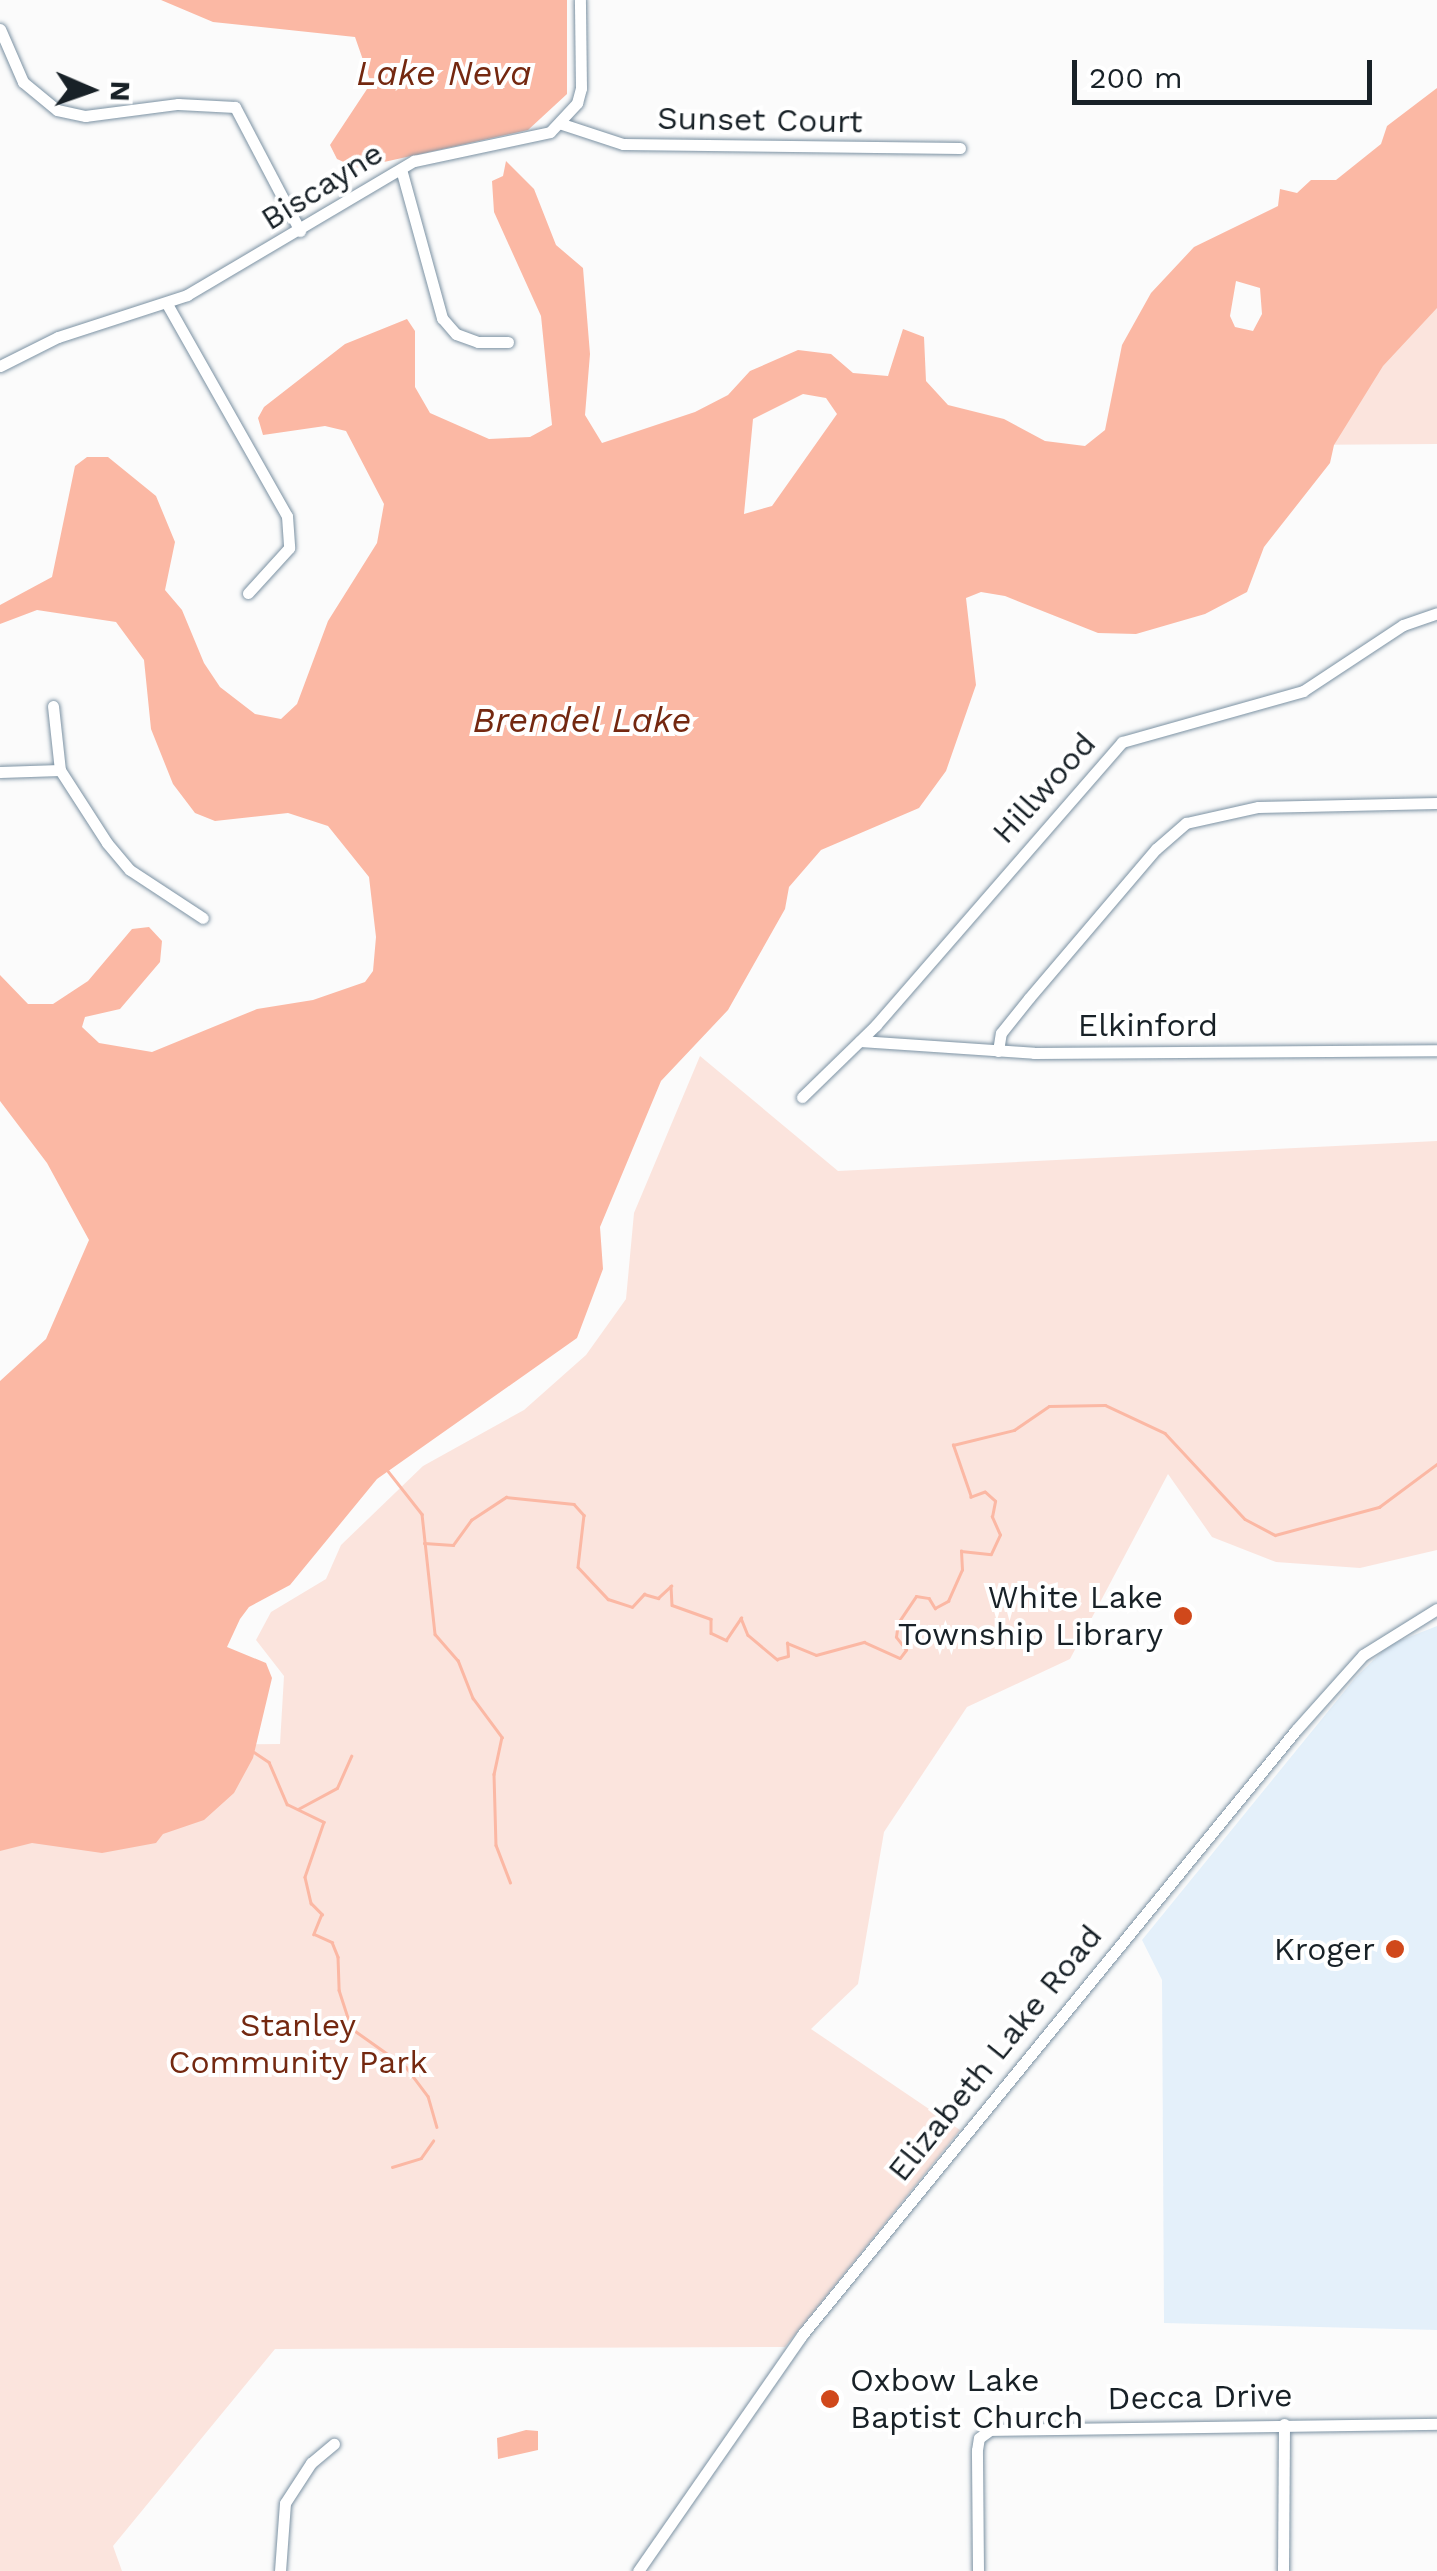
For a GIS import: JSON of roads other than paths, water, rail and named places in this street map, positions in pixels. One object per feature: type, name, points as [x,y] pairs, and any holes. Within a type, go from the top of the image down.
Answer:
[{"type":"street","points":[[562,124],[581,88],[580,0]]},
{"type":"street","points":[[0,29],[23,82],[57,110],[85,116],[178,104],[236,107],[300,231]]},
{"type":"street","name":"Sunset Court","points":[[562,124],[623,144],[960,148]]},
{"type":"street","name":"Biscayne","points":[[0,366],[58,337],[167,304],[300,231],[401,169],[530,139],[562,124]]},
{"type":"street","points":[[401,169],[442,318],[456,334],[478,342],[508,342]]},
{"type":"street","points":[[167,304],[287,516],[289,548],[248,593]]},
{"type":"street","name":"Hillwood","points":[[802,1097],[860,1041],[1122,742],[1303,691],[1402,625],[1437,613]]},
{"type":"street","points":[[53,706],[60,770],[130,870],[203,918]]},
{"type":"street","points":[[0,772],[60,770]]},
{"type":"street","points":[[998,1051],[1001,1033],[1018,1011],[1156,849],[1186,823],[1258,807],[1437,803]]},
{"type":"street","name":"Elkinford","points":[[860,1041],[998,1051],[1437,1050]]},
{"type":"street","name":"Elizabeth Lake Road","points":[[638,2571],[802,2335],[1271,1760],[1363,1655],[1437,1608]]},
{"type":"street","points":[[1283,2571],[1284,2424]]},
{"type":"street","name":"Decca Drive","points":[[978,2571],[977,2450],[979,2438],[990,2430],[1437,2424]]},
{"type":"street","points":[[280,2571],[285,2503],[311,2463],[334,2444]]},
{"type":"water","name":"Lake Neva","points":[[161,0],[567,0],[567,94],[528,130],[357,168],[337,159],[330,145],[371,83],[355,37],[213,22]]},
{"type":"water","name":"Brendel Lake","points":[[1437,88],[1437,308],[1383,366],[1334,445],[1330,463],[1264,547],[1247,592],[1205,614],[1136,634],[1098,633],[1005,596],[981,592],[966,598],[976,685],[946,771],[919,808],[821,850],[789,887],[785,909],[728,1010],[661,1081],[600,1227],[603,1269],[577,1338],[377,1479],[290,1585],[249,1607],[240,1619],[227,1647],[266,1663],[272,1678],[253,1758],[234,1793],[204,1820],[163,1834],[156,1843],[102,1853],[32,1843],[0,1851],[0,1381],[46,1339],[89,1240],[47,1163],[0,1101],[0,975],[28,1004],[53,1004],[88,981],[132,929],[149,927],[162,941],[160,962],[120,1009],[85,1017],[82,1027],[99,1043],[152,1052],[257,1009],[313,1000],[365,982],[373,971],[376,937],[369,877],[328,826],[288,813],[215,821],[195,813],[173,784],[151,729],[144,660],[116,622],[37,610],[0,624],[0,605],[52,577],[75,466],[87,457],[108,457],[156,496],[175,542],[165,590],[182,610],[204,663],[220,687],[255,714],[281,719],[297,704],[328,621],[377,543],[384,504],[346,431],[325,426],[263,435],[258,418],[264,407],[345,344],[407,319],[415,331],[415,387],[430,413],[489,439],[530,437],[552,425],[541,316],[494,212],[492,181],[503,176],[506,161],[534,189],[556,245],[583,268],[590,354],[585,415],[602,443],[695,412],[728,395],[750,371],[798,350],[831,354],[853,373],[888,376],[903,329],[924,337],[926,381],[948,405],[1004,419],[1045,441],[1085,446],[1105,430],[1122,345],[1151,293],[1194,247],[1278,206],[1280,189],[1297,193],[1311,180],[1336,180],[1381,144],[1387,126]],"holes":[[[1236,281],[1260,288],[1262,314],[1253,331],[1235,327],[1230,316]],[[803,394],[826,398],[837,414],[772,506],[744,514],[753,419]]]},
{"type":"water","points":[[526,2430],[538,2431],[538,2450],[498,2459],[497,2438]]},
{"type":"waterway","points":[[424,1543],[453,1545],[471,1520],[506,1497],[574,1504],[584,1515],[578,1567],[608,1599],[632,1607],[644,1594],[658,1598],[671,1586],[672,1605],[711,1619],[711,1633],[726,1640],[741,1618],[748,1635],[777,1659],[788,1656],[787,1643],[816,1655],[864,1642],[900,1658],[906,1650],[896,1637],[898,1623],[916,1596],[929,1598],[935,1608],[948,1601],[962,1570],[961,1551],[991,1554],[1000,1535],[992,1517],[995,1501],[985,1492],[971,1497],[953,1445],[1014,1430],[1049,1406],[1105,1405],[1165,1433],[1245,1519],[1275,1535],[1379,1507],[1437,1464]]},
{"type":"waterway","points":[[388,1471],[422,1514],[435,1634],[458,1660],[473,1698],[502,1737],[494,1774],[496,1845],[510,1882]]},
{"type":"waterway","points":[[254,1752],[269,1762],[287,1804],[324,1822],[305,1877],[311,1903],[322,1914],[314,1934],[332,1942],[338,1957],[339,1990],[351,2028],[406,2067],[428,2096],[437,2127]]},
{"type":"waterway","points":[[298,1809],[337,1788],[351,1756]]},
{"type":"waterway","points":[[392,2167],[421,2158],[433,2141]]},
{"type":"place","name":"White Lake Township Library","points":[[1183,1616]]},
{"type":"place","name":"Kroger","points":[[1395,1949]]},
{"type":"place","name":"Oxbow Lake Baptist Church","points":[[830,2399]]},
{"type":"park label","name":"Stanley Community Park","points":[[298,2044]]}]
